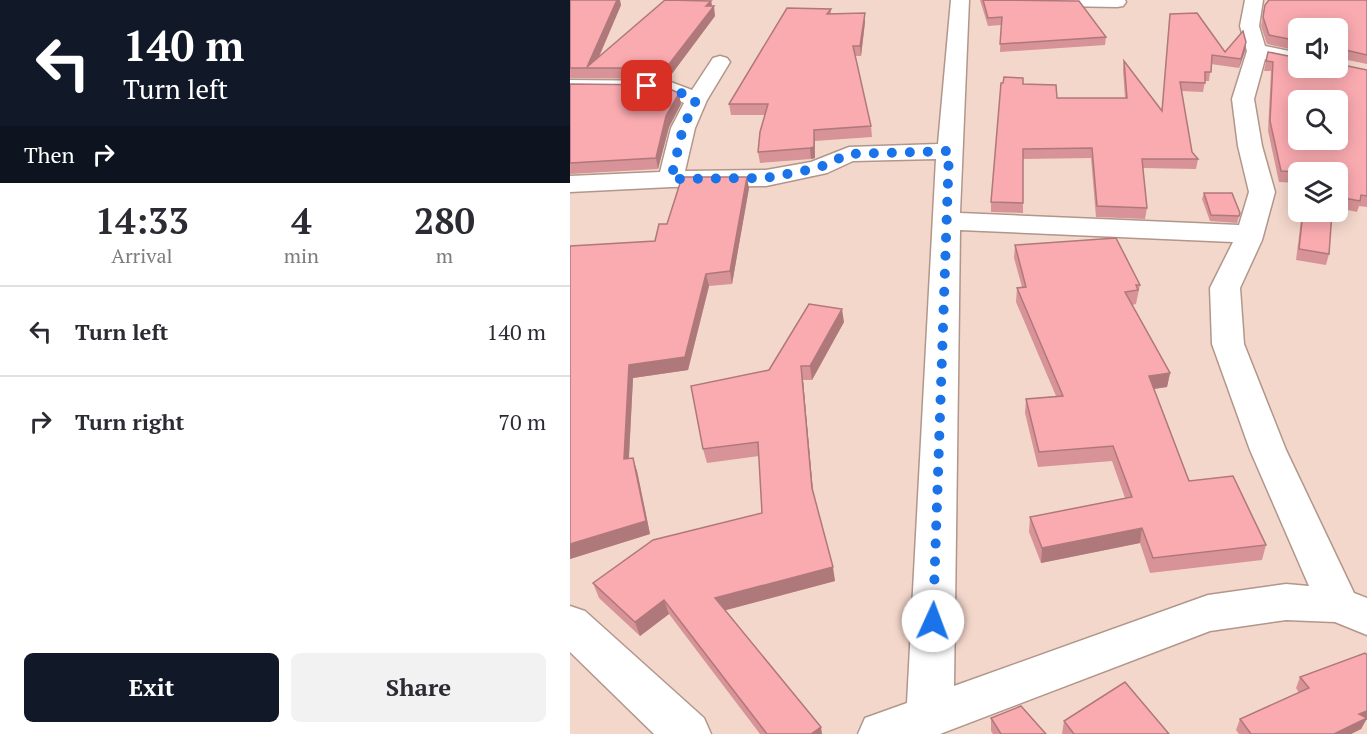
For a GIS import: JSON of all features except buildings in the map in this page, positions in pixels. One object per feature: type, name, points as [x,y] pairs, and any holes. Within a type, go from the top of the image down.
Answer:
[{"type":"street","points":[[930,714],[949,151],[960,0]]},
{"type":"street","points":[[1004,0],[1117,2]]},
{"type":"street","points":[[1254,0],[1251,8],[1250,37],[1257,51],[1243,99],[1250,146],[1262,192],[1249,234],[1225,288],[1228,344],[1268,450],[1353,611]]},
{"type":"street","points":[[1257,51],[1288,57]]},
{"type":"street","points":[[671,179],[683,128],[696,100],[720,62]]},
{"type":"street","points":[[570,86],[668,87],[696,100]]},
{"type":"street","points":[[570,184],[671,179],[766,178],[818,168],[849,154],[949,151]]},
{"type":"street","points":[[947,221],[1249,234]]},
{"type":"street","points":[[882,734],[930,714],[1208,613],[1286,602],[1353,611]]},
{"type":"street","points":[[570,624],[687,734]]},
{"type":"route","points":[[647,86],[668,87],[696,100],[683,128],[671,179],[766,178],[818,168],[849,154],[949,151],[933,621]]}]
